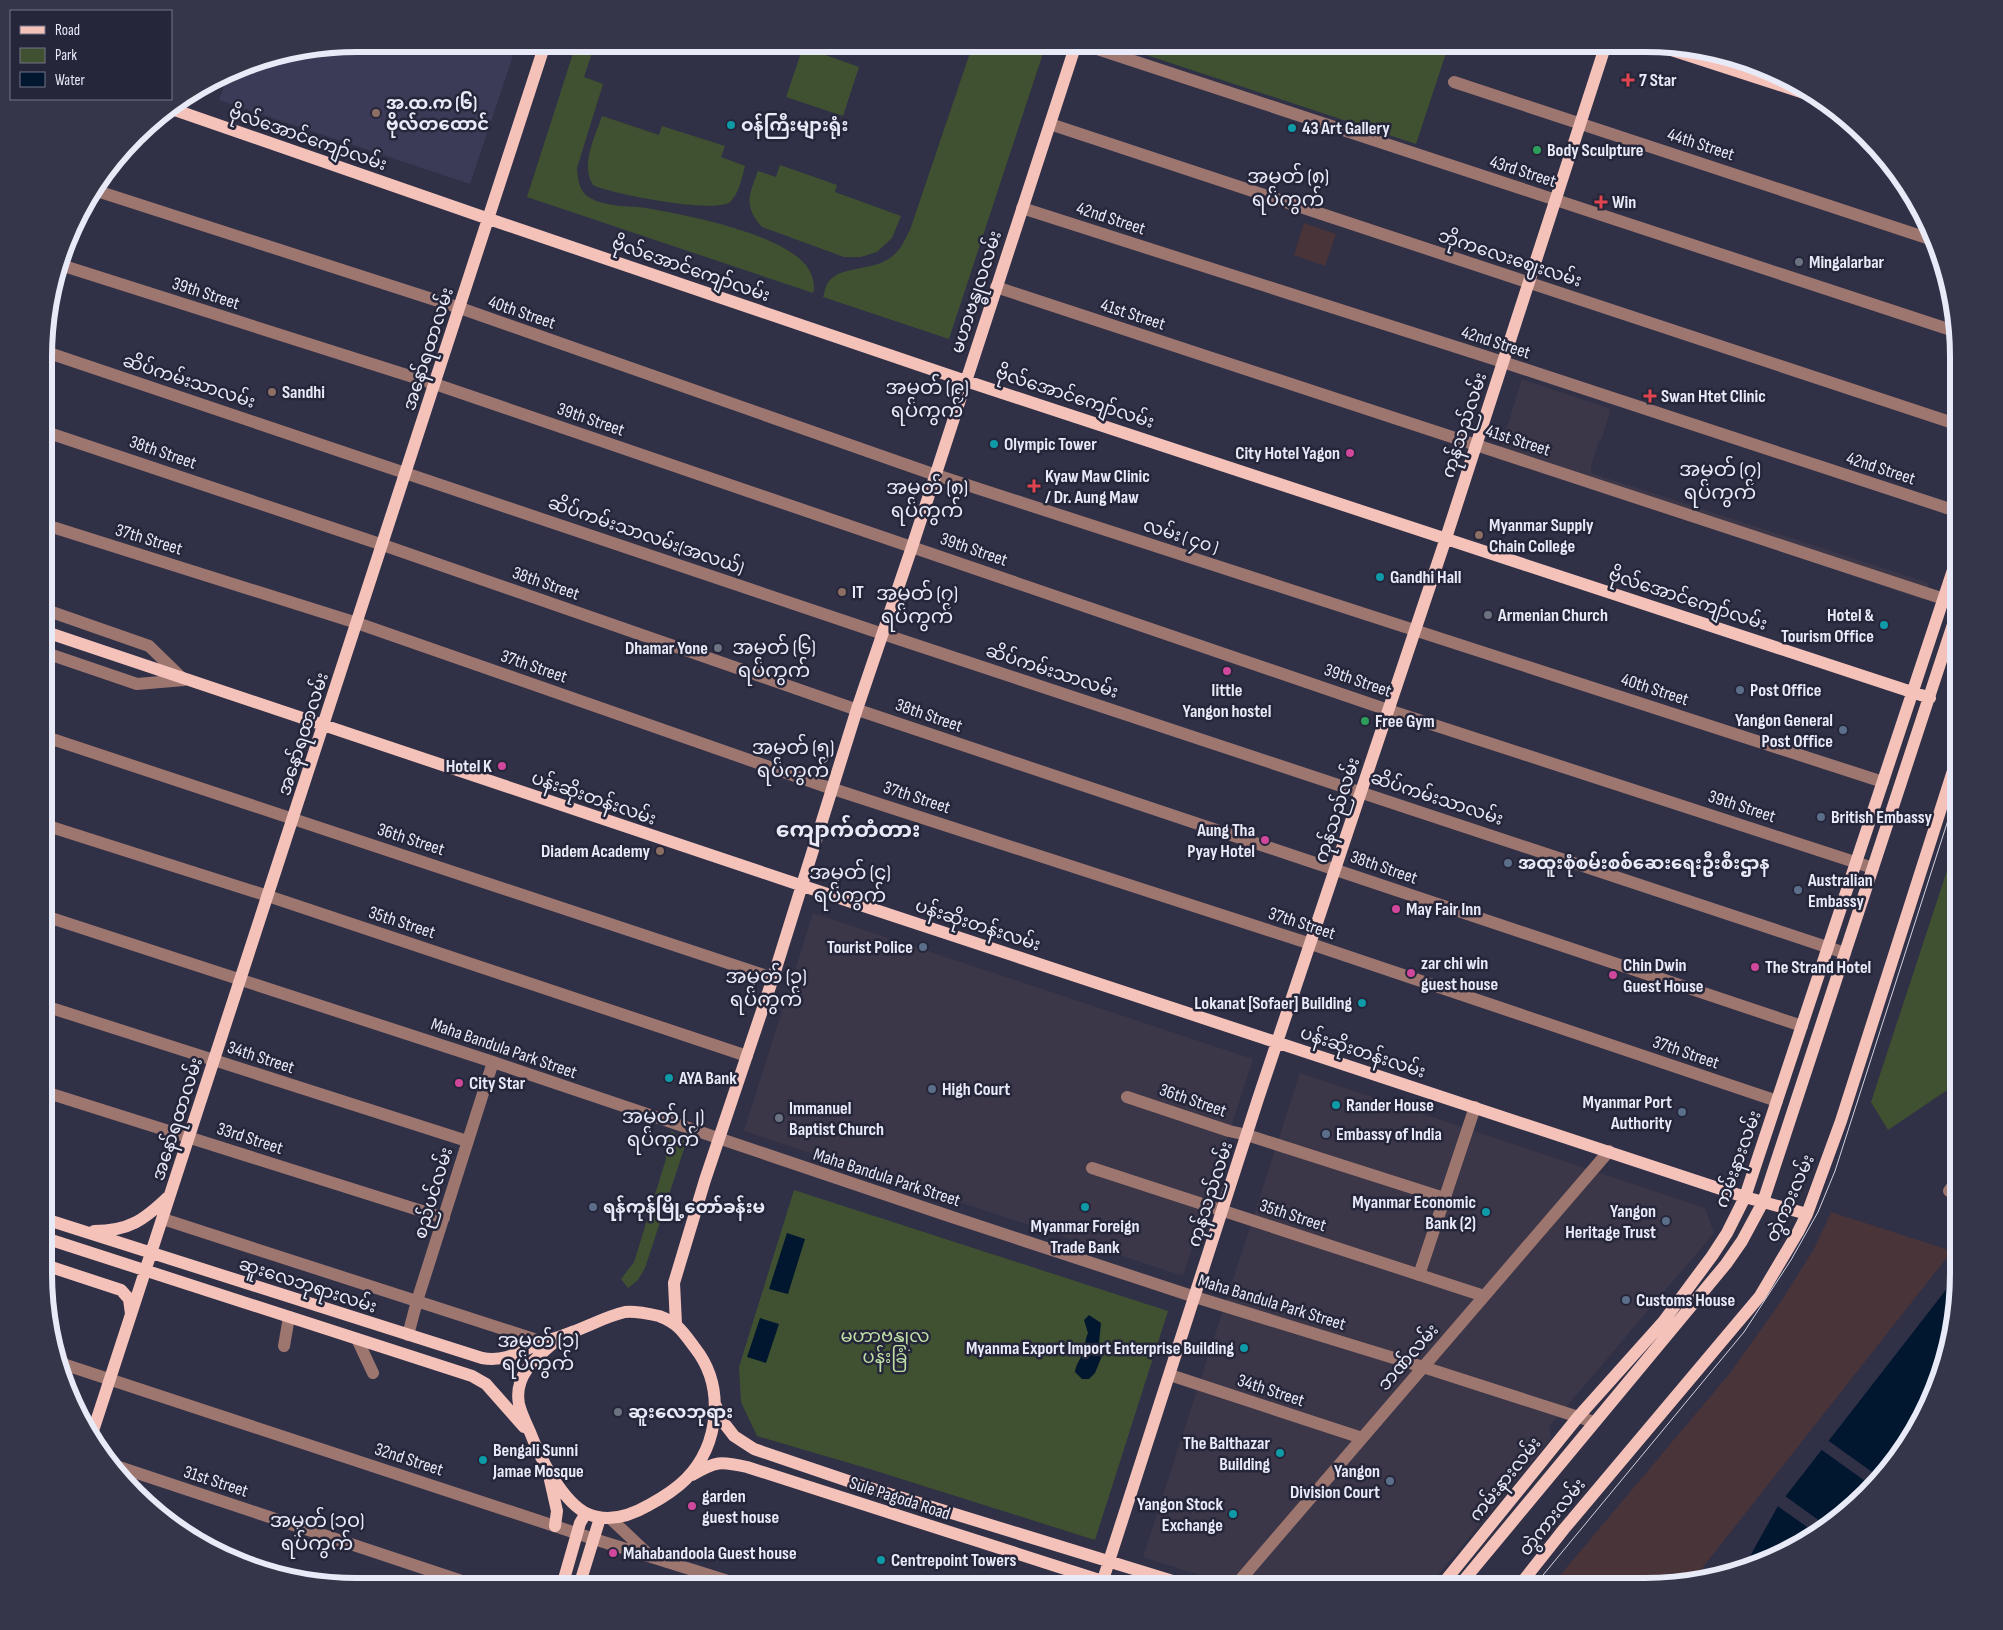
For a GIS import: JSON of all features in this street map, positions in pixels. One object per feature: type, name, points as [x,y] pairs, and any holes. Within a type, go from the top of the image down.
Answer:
[{"type":"main road","name":"အနော်ရထာလမ်း","points":[[94,1427],[358,623],[542,52]]},
{"type":"main road","name":"မဟာဗန္ဓုလလမ်း","points":[[676,1324],[674,1283],[742,1054],[768,977],[803,886],[828,787],[853,708],[907,545],[967,380],[1073,52]]},
{"type":"main road","name":"ကုန်သည်လမ်း","points":[[1104,1578],[1222,1211],[1446,538],[1603,52]]},
{"type":"main road","points":[[1689,56],[1787,87]]},
{"type":"main road","name":"ဗိုလ်အောင်ကျော်လမ်း","points":[[178,111],[489,219],[967,380],[1913,692]]},
{"type":"main road","name":"ကမ်းနားလမ်း","points":[[1466,1578],[1594,1422],[1668,1326],[1727,1233],[1745,1197],[1950,580]]},
{"type":"main road","name":"ပန်းဆိုးတန်းလမ်း","points":[[52,634],[184,680],[803,886],[1745,1197],[1807,1214]]},
{"type":"main road","name":"ကမ်းနားလမ်း","points":[[1447,1578],[1578,1417],[1726,1264],[1742,1241],[1763,1202],[1950,635]]},
{"type":"main road","points":[[1892,684],[1908,681],[1921,667]]},
{"type":"main road","points":[[1892,684],[1903,696],[1904,718]]},
{"type":"main road","points":[[1913,692],[1930,698]]},
{"type":"main road","name":"တွဲကားလမ်း","points":[[1525,1578],[1564,1529],[1760,1296],[1798,1232],[1807,1214],[1841,1121],[1950,795]]},
{"type":"main road","points":[[80,1231],[111,1231],[131,1225],[148,1216],[170,1195]]},
{"type":"main road","name":"ဆူးလေဘုရားလမ်း","points":[[52,1221],[408,1335],[493,1360],[505,1358],[626,1312],[657,1316],[676,1324]]},
{"type":"main road","name":"ဆူးလေဘုရားလမ်း","points":[[52,1241],[472,1376],[486,1384],[531,1435]]},
{"type":"main road","points":[[52,1268],[122,1290],[129,1299],[131,1314]]},
{"type":"main road","points":[[560,1337],[528,1365],[520,1382],[518,1394],[520,1404],[542,1459],[559,1488],[586,1513],[606,1519],[640,1510],[664,1497],[688,1478],[706,1451],[712,1430],[715,1404],[712,1380],[698,1352],[676,1324]]},
{"type":"main road","name":"Sule Pagoda Road","points":[[715,1404],[724,1423],[734,1436],[754,1449],[857,1484],[1109,1562]]},
{"type":"main road","points":[[542,1459],[555,1498],[557,1511],[555,1526]]},
{"type":"main road","name":"Sule Pagoda Road","points":[[688,1478],[711,1464],[726,1463],[747,1467],[1084,1578]]},
{"type":"main road","points":[[564,1578],[577,1533],[586,1513]]},
{"type":"main road","points":[[581,1578],[594,1539],[606,1519]]},
{"type":"main road","points":[[1109,1562],[1162,1578]]},
{"type":"street","name":"43rd Street","points":[[1106,52],[1949,328]]},
{"type":"street","name":"44th Street","points":[[1454,82],[1925,236]]},
{"type":"street","name":"ဘိုကလေးဈေးလမ်း","points":[[1050,124],[1950,422]]},
{"type":"street","name":"40th Street","points":[[101,192],[460,308],[932,474]]},
{"type":"street","name":"42nd Street","points":[[1022,208],[1502,362],[1950,509]]},
{"type":"street","name":"39th Street","points":[[67,267],[435,384],[1388,710],[1873,868]]},
{"type":"street","name":"41st Street","points":[[996,287],[1944,599]]},
{"type":"street","name":"ဆိပ်ကမ်းသာလမ်း","points":[[52,354],[407,472]]},
{"type":"street","name":"38th Street","points":[[52,434],[383,545],[853,708],[1802,1026]]},
{"type":"street","name":"ဆိပ်ကမ်းသာလမ်း(အလယ်)","points":[[407,472],[879,632]]},
{"type":"street","name":"လမ်း ( ၄၀ )","points":[[932,474],[1415,630]]},
{"type":"street","name":"37th Street","points":[[52,527],[358,623],[828,787],[1310,944],[1777,1101]]},
{"type":"street","name":"ပန်းဆိုးတန်းလမ်း","points":[[52,612],[149,646],[184,680]]},
{"type":"street","name":"40th Street","points":[[1415,630],[1883,782]]},
{"type":"street","name":"ဆိပ်ကမ်းသာလမ်း","points":[[879,632],[1845,953]]},
{"type":"street","name":"ပန်းဆိုးတန်းလမ်း","points":[[52,655],[137,684],[184,680]]},
{"type":"street","name":"36th Street","points":[[52,740],[294,818],[768,977]]},
{"type":"street","name":"35th Street","points":[[52,827],[268,896],[742,1054]]},
{"type":"street","name":"Maha Bandula Park Street","points":[[52,918],[493,1062],[718,1140],[1195,1297],[1594,1422]]},
{"type":"street","name":"34th Street","points":[[52,1008],[467,1141]]},
{"type":"street","name":"စည်ပင်လမ်း","points":[[408,1335],[417,1301],[493,1062]]},
{"type":"street","name":"33rd Street","points":[[52,1094],[444,1218]]},
{"type":"street","name":"36th Street","points":[[1127,1097],[1444,1198]]},
{"type":"street","points":[[1419,1275],[1475,1107]]},
{"type":"street","name":"ဘဏ်လမ်း","points":[[1242,1578],[1609,1151]]},
{"type":"street","name":"35th Street","points":[[1092,1168],[1484,1296]]},
{"type":"street","points":[[163,1219],[544,1342]]},
{"type":"street","points":[[284,1346],[289,1318]]},
{"type":"street","points":[[357,1340],[373,1373]]},
{"type":"street","name":"32nd Street","points":[[67,1365],[594,1539],[719,1578]]},
{"type":"street","name":"34th Street","points":[[1170,1375],[1362,1438]]},
{"type":"street","name":"31st Street","points":[[124,1469],[452,1578]]},
{"type":"street","points":[[606,1519],[650,1556]]},
{"type":"shaded area","name":"အ.ထ.က (၆) ဗိုလ်တထောင်","points":[[358,52],[514,52],[470,184],[219,100],[225,83],[259,69],[298,58]]},
{"type":"shaded area","points":[[1304,223],[1336,234],[1325,266],[1294,255]]},
{"type":"shaded area","points":[[1522,379],[1611,409],[1603,435],[1597,446],[1591,473],[1929,583],[1923,600],[1755,542],[1497,459]]},
{"type":"shaded area","points":[[813,913],[1253,1059],[1183,1276],[744,1131]]},
{"type":"shaded area","points":[[1300,1073],[1705,1208],[1714,1233],[1549,1427],[1551,1438],[1436,1578],[1209,1578],[1143,1557]]},
{"type":"shaded area","points":[[1831,1212],[1950,1250],[1950,1254],[1698,1573],[1646,1578],[1558,1578],[1730,1373],[1782,1300],[1814,1249]]},
{"type":"green space","points":[[573,52],[592,52],[584,77],[603,84],[577,168],[583,192],[590,198],[603,203],[646,208],[709,221],[779,245],[796,256],[808,268],[814,283],[814,290],[813,293],[527,197]]},
{"type":"green space","points":[[801,52],[817,52],[859,67],[843,116],[786,97]]},
{"type":"green space","points":[[970,52],[1043,52],[949,339],[823,297],[828,283],[837,275],[889,259],[902,245],[910,230]]},
{"type":"green space","points":[[1137,52],[1446,52],[1416,144]]},
{"type":"green space","points":[[602,116],[659,135],[662,126],[725,146],[721,157],[745,166],[736,195],[730,202],[721,205],[705,206],[640,197],[593,185],[589,177],[588,160]]},
{"type":"green space","points":[[780,165],[837,185],[835,192],[901,216],[892,238],[877,252],[861,257],[844,257],[762,227],[752,213],[750,206],[749,200],[752,187],[758,171],[776,177]]},
{"type":"green space","points":[[1950,861],[1950,1088],[1888,1130],[1871,1102]]},
{"type":"green space","points":[[672,1131],[686,1143],[645,1268],[638,1280],[628,1288],[621,1279],[634,1262],[666,1159],[662,1137]]},
{"type":"green space","name":"မဟာဗန္ဓုလ ပန်းခြံ","points":[[794,1190],[1168,1311],[1095,1540],[873,1470],[757,1436],[741,1402],[739,1367]]},
{"type":"water","points":[[787,1233],[805,1239],[788,1294],[769,1289]]},
{"type":"water","points":[[1950,1285],[1945,1332],[1934,1371],[1919,1407],[1899,1442],[1875,1474],[1847,1502],[1798,1537],[1748,1559],[1778,1506]]},
{"type":"water","points":[[1089,1315],[1101,1323],[1099,1343],[1104,1351],[1095,1373],[1089,1379],[1082,1379],[1075,1372],[1084,1351],[1088,1333],[1084,1320]]},
{"type":"water","points":[[760,1318],[779,1324],[766,1363],[747,1357]]},
{"type":"pier","points":[[1826,1439],[1875,1474],[1867,1482],[1819,1448]]},
{"type":"pier","points":[[1783,1495],[1821,1522],[1810,1529],[1776,1505]]},
{"type":"tram line","points":[[1541,1578],[1744,1332],[1791,1260],[1818,1212],[1835,1171],[1950,814]]},
{"type":"place","name":"7 Star","points":[[1628,80]]},
{"type":"place","name":"အ.ထ.က (၆) ဗိုလ်တထောင်","points":[[376,113]]},
{"type":"place","name":"ဝန်ကြီးများရုံး","points":[[731,125]]},
{"type":"place","name":"43 Art Gallery","points":[[1292,128]]},
{"type":"place","name":"Body Sculpture","points":[[1537,150]]},
{"type":"place","name":"Win","points":[[1601,202]]},
{"type":"place","name":"Mingalarbar","points":[[1799,262]]},
{"type":"place","name":"Sandhi","points":[[272,392]]},
{"type":"place","name":"Swan Htet Clinic","points":[[1650,396]]},
{"type":"place","name":"Olympic Tower","points":[[994,444]]},
{"type":"place","name":"City Hotel Yagon","points":[[1350,453]]},
{"type":"place","name":"Kyaw Maw Clinic / Dr. Aung Maw","points":[[1034,486]]},
{"type":"place","name":"Myanmar Supply Chain College","points":[[1479,535]]},
{"type":"place","name":"Gandhi Hall","points":[[1380,577]]},
{"type":"place","name":"IT","points":[[842,592]]},
{"type":"place","name":"Armenian Church","points":[[1488,615]]},
{"type":"place","name":"Hotel & Tourism Office","points":[[1884,625]]},
{"type":"place","name":"Dhamar Yone","points":[[718,648]]},
{"type":"place","name":"little Yangon hostel","points":[[1227,671]]},
{"type":"place","name":"Post Office","points":[[1740,690]]},
{"type":"place","name":"Free Gym","points":[[1365,721]]},
{"type":"place","name":"Yangon General Post Office","points":[[1843,730]]},
{"type":"place","name":"Hotel K","points":[[502,766]]},
{"type":"place","name":"British Embassy","points":[[1821,817]]},
{"type":"place","name":"Aung Tha Pyay Hotel","points":[[1265,840]]},
{"type":"place","name":"Diadem Academy","points":[[660,851]]},
{"type":"place","name":"အထူးစုံစမ်းစစ်ဆေးရေးဦးစီးဌာန","points":[[1508,863]]},
{"type":"place","name":"Australian Embassy","points":[[1798,890]]},
{"type":"place","name":"May Fair Inn","points":[[1396,909]]},
{"type":"place","name":"Tourist Police","points":[[923,947]]},
{"type":"place","name":"The Strand Hotel","points":[[1755,967]]},
{"type":"place","name":"zar chi win guest house","points":[[1411,973]]},
{"type":"place","name":"Chin Dwin Guest House","points":[[1613,975]]},
{"type":"place","name":"Lokanat [Sofaer] Building","points":[[1362,1003]]},
{"type":"place","name":"AYA Bank","points":[[669,1078]]},
{"type":"place","name":"City Star","points":[[459,1083]]},
{"type":"place","name":"High Court","points":[[932,1089]]},
{"type":"place","name":"Rander House","points":[[1336,1105]]},
{"type":"place","name":"Myanmar Port Authority","points":[[1682,1112]]},
{"type":"place","name":"Immanuel Baptist Church","points":[[779,1118]]},
{"type":"place","name":"Embassy of India","points":[[1326,1134]]},
{"type":"place","name":"ရန်ကုန်မြို့တော်ခန်းမ","points":[[593,1207]]},
{"type":"place","name":"Myanmar Foreign Trade Bank","points":[[1085,1207]]},
{"type":"place","name":"Myanmar Economic Bank (2)","points":[[1486,1212]]},
{"type":"place","name":"Yangon Heritage Trust","points":[[1666,1221]]},
{"type":"place","name":"Customs House","points":[[1626,1300]]},
{"type":"place","name":"Myanma Export Import Enterprise Building","points":[[1244,1348]]},
{"type":"place","name":"ဆူးလေဘုရား","points":[[618,1412]]},
{"type":"place","name":"The Balthazar Building","points":[[1280,1453]]},
{"type":"place","name":"Bengali Sunni Jamae Mosque","points":[[483,1460]]},
{"type":"place","name":"Yangon Division Court","points":[[1390,1481]]},
{"type":"place","name":"garden guest house","points":[[692,1506]]},
{"type":"place","name":"Yangon Stock Exchange","points":[[1233,1514]]},
{"type":"place","name":"Mahabandoola Guest house","points":[[613,1553]]},
{"type":"place","name":"Centrepoint Towers","points":[[881,1560]]},
{"type":"district","name":"အမှတ် (၈) ရပ်ကွက်","points":[[1288,188]]},
{"type":"district","name":"အမှတ် (၉) ရပ်ကွက်","points":[[927,398]]},
{"type":"district","name":"အမှတ် (၇) ရပ်ကွက်","points":[[1720,480]]},
{"type":"district","name":"အမှတ် (၈) ရပ်ကွက်","points":[[927,498]]},
{"type":"district","name":"အမှတ် (၇) ရပ်ကွက်","points":[[917,604]]},
{"type":"district","name":"အမှတ် (၆) ရပ်ကွက်","points":[[774,658]]},
{"type":"district","name":"အမှတ် (၅) ရပ်ကွက်","points":[[793,758]]},
{"type":"district","name":"ကျောက်တံတား","points":[[848,829]]},
{"type":"district","name":"အမှတ် (၄) ရပ်ကွက်","points":[[850,884]]},
{"type":"district","name":"အမှတ် (၃) ရပ်ကွက်","points":[[766,988]]},
{"type":"district","name":"အမှတ် (၂) ရပ်ကွက်","points":[[663,1128]]},
{"type":"district","name":"အမှတ် (၁) ရပ်ကွက်","points":[[538,1352]]},
{"type":"district","name":"အမှတ် (၁၀) ရပ်ကွက်","points":[[317,1532]]}]
